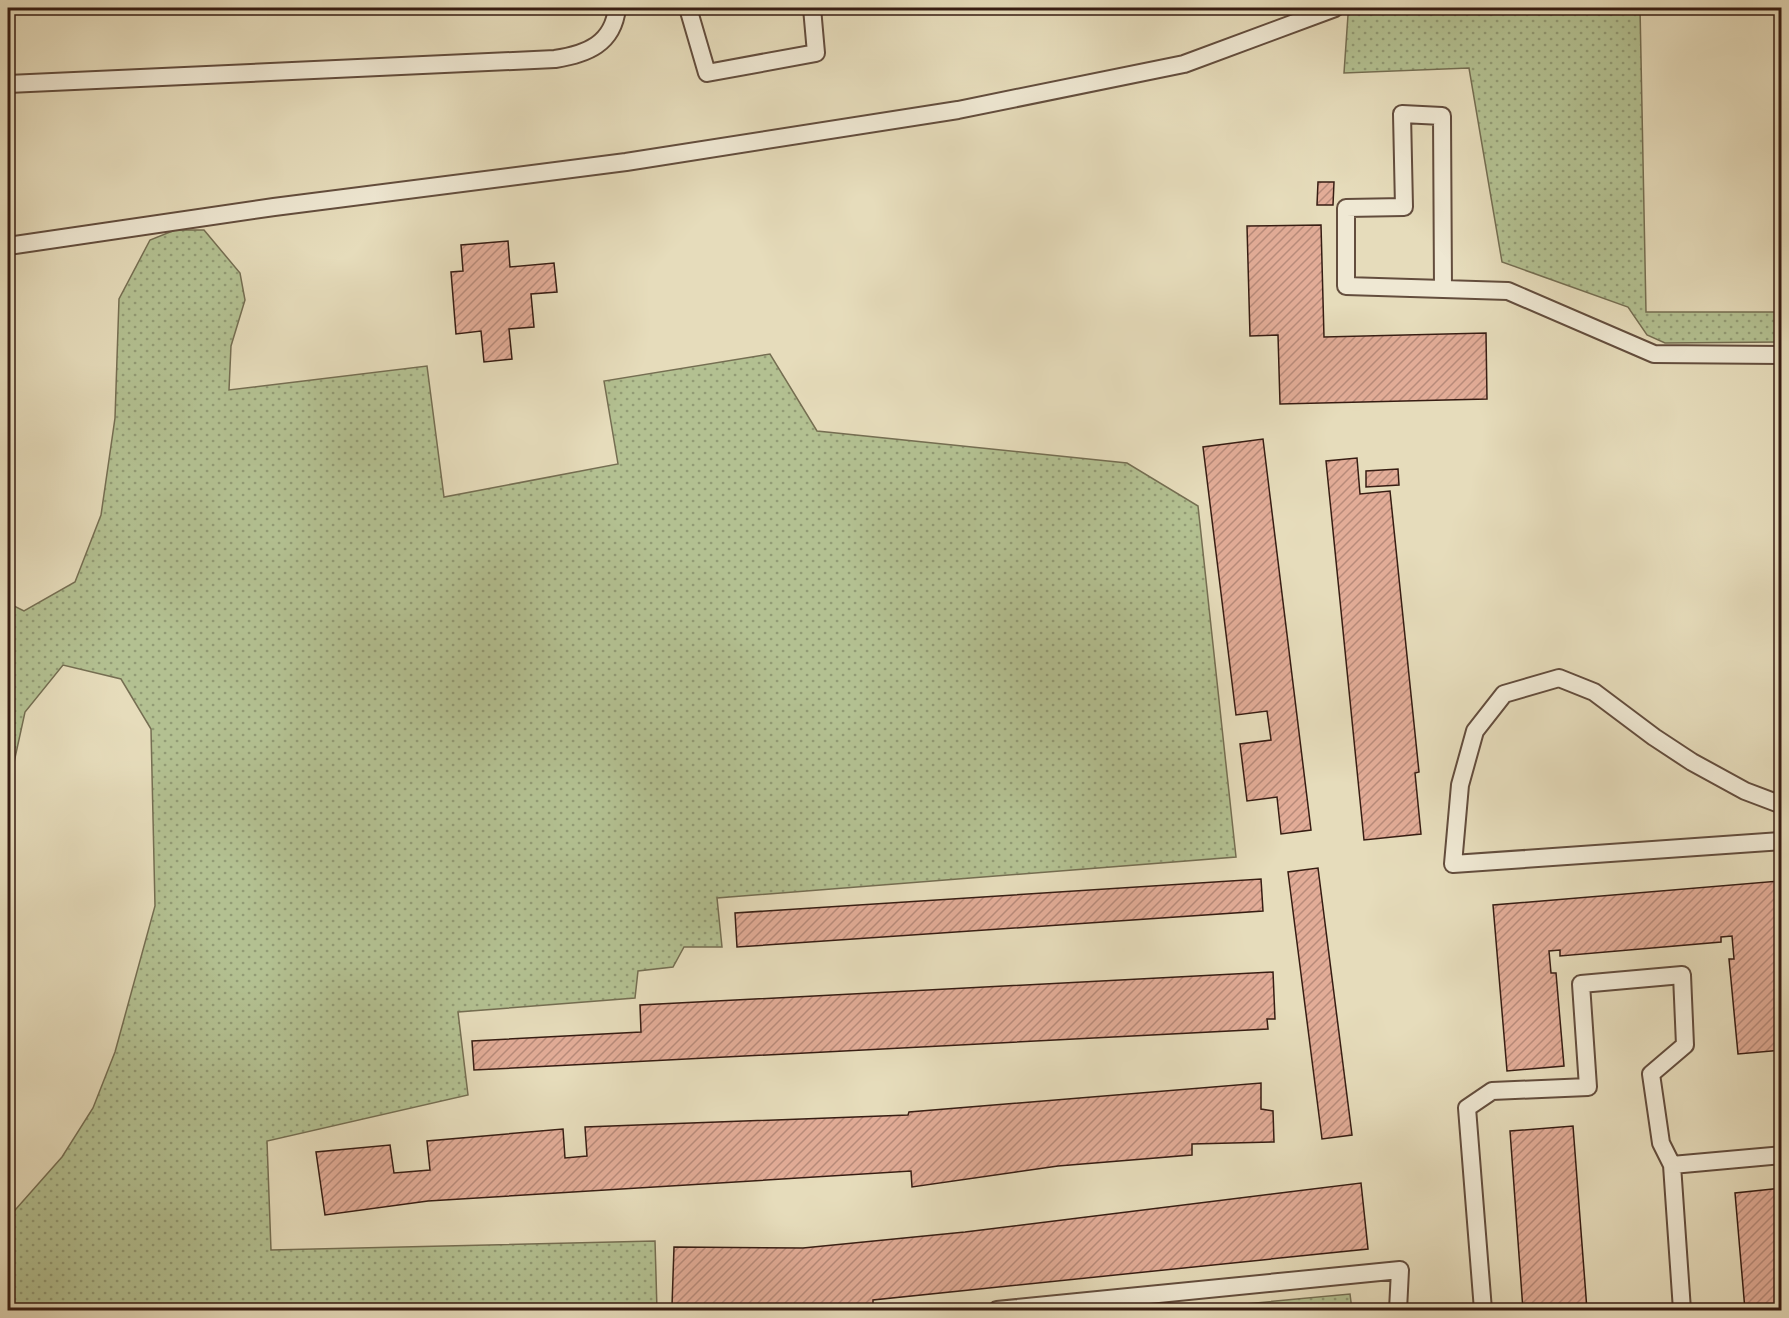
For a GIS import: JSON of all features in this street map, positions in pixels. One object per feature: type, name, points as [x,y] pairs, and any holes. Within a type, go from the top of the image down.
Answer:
[{"type":"lane","points":[[8,84],[555,59],[579,55],[596,47],[609,34],[617,8]]},
{"type":"lane","points":[[688,8],[707,73],[816,53],[812,8]]},
{"type":"lane","points":[[8,246],[274,207],[626,162],[958,110],[1184,64],[1335,8]]},
{"type":"lane","points":[[1443,288],[1442,116],[1402,114],[1404,207],[1346,208],[1346,286],[1508,291],[1654,354],[1782,354]]},
{"type":"lane","points":[[1782,806],[1746,791],[1692,762],[1594,692],[1559,678],[1504,694],[1475,730],[1460,785],[1453,864],[1782,841]]},
{"type":"lane","points":[[1483,1311],[1467,1108],[1492,1091],[1588,1087],[1581,984],[1682,975],[1685,1045],[1651,1074],[1661,1143],[1672,1165],[1682,1311]]},
{"type":"lane","points":[[1672,1165],[1782,1155]]},
{"type":"lane","points":[[997,1311],[1046,1308],[1400,1270],[1398,1311]]},
{"type":"green space","points":[[1369,8],[1640,8],[1646,312],[1781,312],[1781,342],[1665,343],[1647,335],[1628,307],[1502,262],[1469,68],[1344,73],[1348,15]]},
{"type":"green space","points":[[175,230],[204,230],[240,273],[245,300],[231,346],[229,390],[427,366],[444,497],[618,464],[604,381],[770,354],[817,431],[1127,463],[1198,506],[1236,857],[717,898],[722,947],[684,947],[673,967],[638,971],[635,998],[458,1012],[468,1095],[267,1141],[271,1250],[655,1241],[657,1310],[8,1310],[8,1218],[62,1157],[93,1108],[115,1052],[155,906],[151,729],[121,679],[63,665],[25,712],[13,767],[8,774],[8,603],[24,611],[75,582],[101,515],[115,418],[119,299],[150,240]]},
{"type":"green space","points":[[1350,1294],[1352,1310],[1181,1310]]},
{"type":"building","points":[[1318,182],[1334,182],[1333,205],[1317,205]]},
{"type":"building","points":[[1321,225],[1324,337],[1486,333],[1487,399],[1280,404],[1278,335],[1250,336],[1247,226]]},
{"type":"building","points":[[508,241],[510,267],[554,263],[557,292],[531,294],[534,327],[509,329],[512,359],[484,362],[481,331],[456,334],[451,272],[463,271],[461,245]]},
{"type":"building","points":[[1263,439],[1311,830],[1281,834],[1277,797],[1247,801],[1240,744],[1271,740],[1267,711],[1236,715],[1203,447]]},
{"type":"building","points":[[1357,458],[1360,494],[1390,491],[1419,772],[1415,773],[1421,834],[1364,840],[1326,461]]},
{"type":"building","points":[[1398,469],[1399,485],[1366,487],[1366,471]]},
{"type":"building","points":[[1318,868],[1352,1135],[1322,1139],[1288,872]]},
{"type":"building","points":[[1261,879],[1263,911],[737,947],[735,913]]},
{"type":"building","points":[[1779,881],[1782,1050],[1738,1054],[1729,959],[1734,959],[1732,936],[1721,937],[1721,942],[1560,956],[1560,950],[1549,951],[1551,973],[1556,973],[1564,1066],[1507,1071],[1493,905]]},
{"type":"building","points":[[1273,972],[1275,1019],[1267,1019],[1268,1029],[474,1070],[472,1041],[641,1032],[640,1005]]},
{"type":"building","points":[[1261,1083],[1261,1109],[1273,1111],[1274,1142],[1192,1144],[1192,1155],[1058,1166],[912,1187],[911,1171],[428,1201],[325,1215],[316,1152],[390,1145],[394,1173],[430,1170],[427,1141],[563,1129],[565,1158],[587,1156],[585,1127],[908,1115],[909,1112]]},
{"type":"building","points":[[1573,1126],[1587,1310],[1523,1310],[1510,1131]]},
{"type":"building","points":[[1361,1183],[1368,1249],[873,1300],[873,1306],[730,1310],[731,1304],[672,1306],[674,1247],[803,1248],[965,1232]]},
{"type":"building","points":[[1782,1188],[1782,1310],[1745,1310],[1735,1193]]}]
